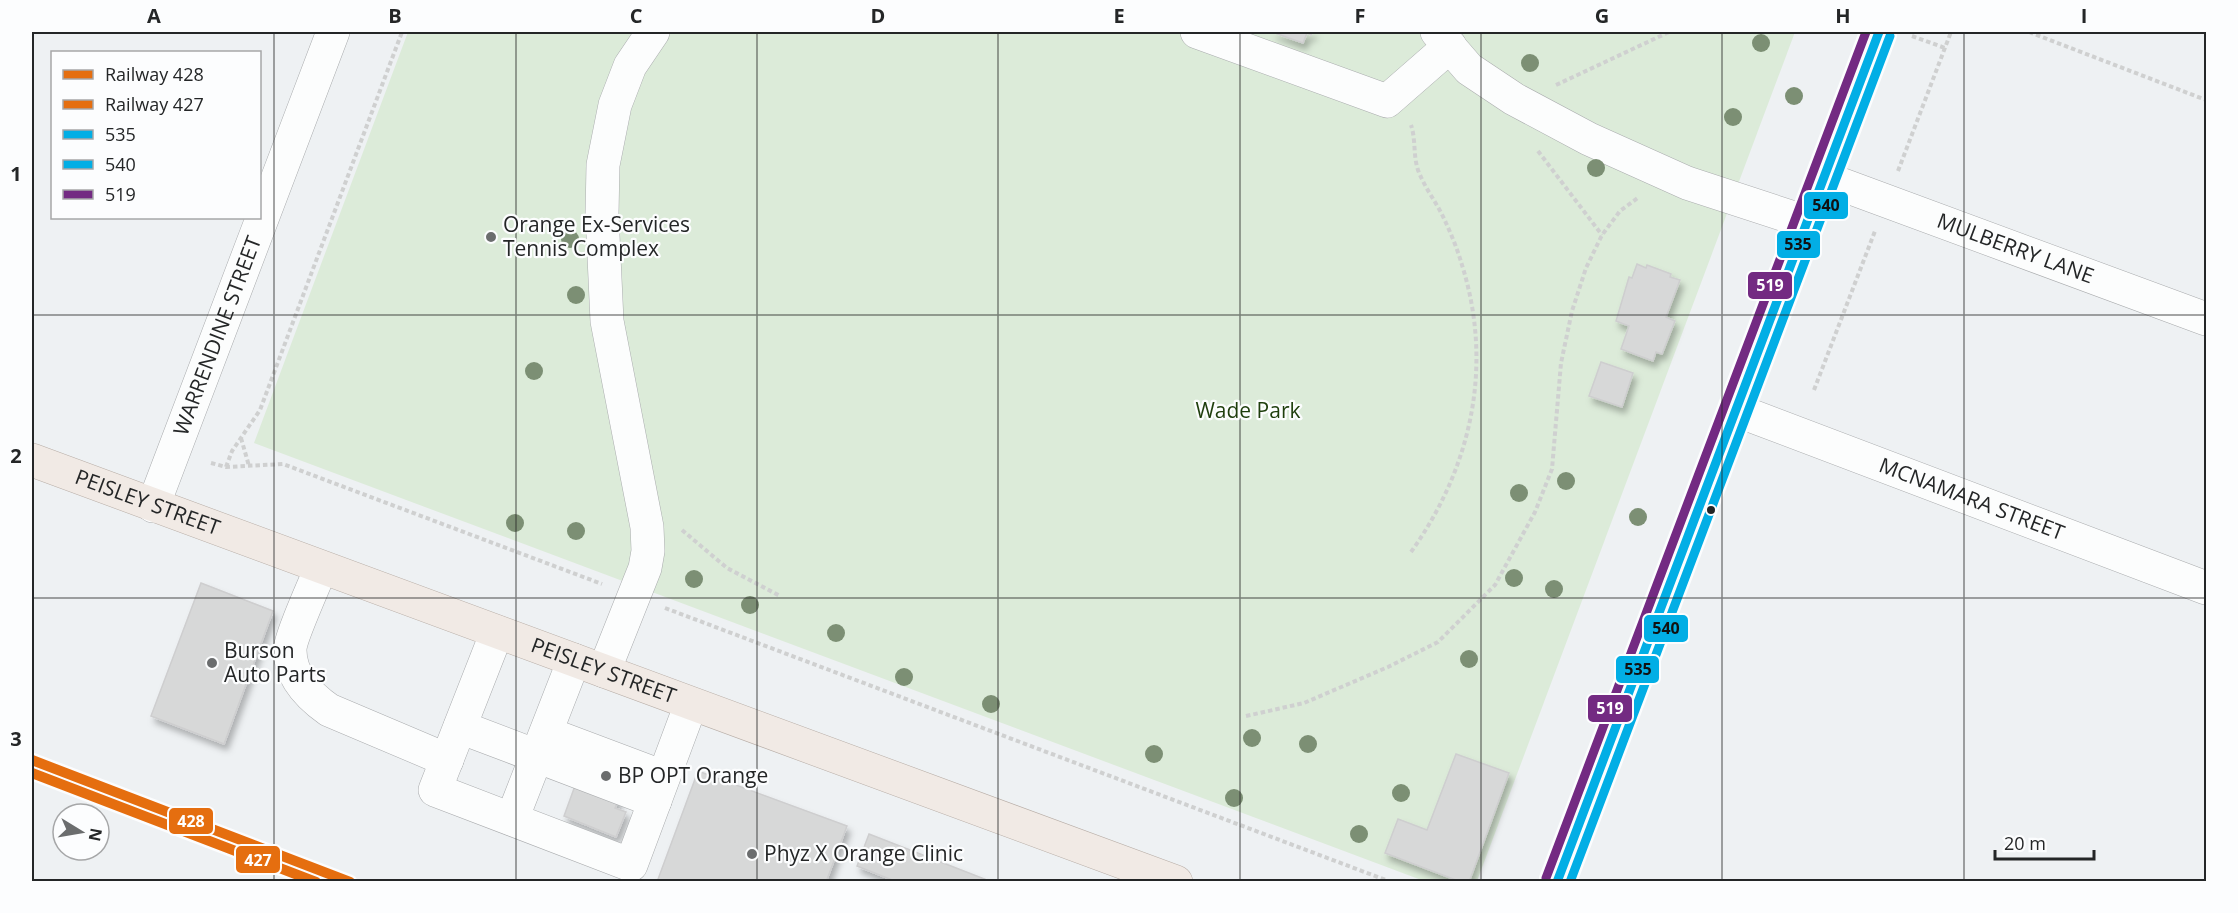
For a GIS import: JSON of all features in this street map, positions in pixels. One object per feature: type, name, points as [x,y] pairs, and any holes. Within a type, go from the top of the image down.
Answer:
[{"type":"main road","name":"PEISLEY STREET","points":[[32,460],[1176,882]]},
{"type":"street","name":"WARRENDINE STREET","points":[[153,506],[333,32]]},
{"type":"street","points":[[512,819],[541,744],[634,596],[645,568],[648,551],[647,527],[607,321],[602,214],[603,165],[615,105],[630,66],[653,32]]},
{"type":"street","points":[[1197,32],[1387,101],[1443,39],[1469,69],[1525,105],[1589,139],[1681,180],[1806,222]]},
{"type":"street","points":[[1557,882],[1806,222],[1824,178],[1894,33]]},
{"type":"street","name":"MULBERRY LANE","points":[[1824,178],[2206,319]]},
{"type":"street","name":"MCNAMARA STREET","points":[[1736,410],[2206,588]]},
{"type":"street","points":[[321,568],[290,648],[292,666],[300,682],[313,699],[329,710],[447,760]]},
{"type":"street","points":[[497,632],[435,790],[631,865],[691,704]]},
{"type":"street","points":[[460,727],[541,744],[659,789]]},
{"type":"path","points":[[226,468],[232,451],[260,410],[402,32]]},
{"type":"path","points":[[1525,105],[1539,92],[1669,32]]},
{"type":"path","points":[[2029,32],[2206,100]]},
{"type":"path","points":[[1894,33],[1945,48]]},
{"type":"path","points":[[1387,101],[1410,124],[1418,169],[1446,222],[1462,266],[1473,312],[1476,366],[1473,411],[1462,454],[1446,494],[1428,528],[1411,552]]},
{"type":"path","points":[[1535,147],[1602,235]]},
{"type":"path","points":[[1246,716],[1304,703],[1388,667],[1438,642],[1496,585],[1535,512],[1552,469],[1561,363],[1572,310],[1586,268],[1602,235],[1620,211],[1647,191],[1681,180]]},
{"type":"path","points":[[241,438],[249,466]]},
{"type":"path","points":[[211,463],[226,468],[283,464],[1391,882]]},
{"type":"path","points":[[679,527],[696,544],[727,568],[780,596]]},
{"type":"green space","name":"Wade Park","points":[[408,32],[1795,32],[1477,881],[1424,881],[254,443]]},
{"type":"building","points":[[1272,32],[1313,32],[1311,35],[1307,33],[1303,43]]},
{"type":"building","points":[[1637,264],[1646,268],[1647,265],[1680,280],[1666,317],[1675,321],[1662,354],[1656,352],[1653,361],[1621,349],[1629,326],[1616,321],[1629,277],[1632,278]]},
{"type":"building","points":[[1601,362],[1633,373],[1622,407],[1589,396]]},
{"type":"building","name":"Burson Auto Parts","points":[[201,583],[273,611],[224,744],[151,716]]},
{"type":"building","points":[[1456,754],[1509,773],[1469,882],[1461,882],[1385,853],[1398,819],[1427,830]]},
{"type":"building","name":"Phyz X Orange Clinic","points":[[698,771],[847,826],[826,882],[657,882]]},
{"type":"building","points":[[576,783],[619,799],[615,808],[626,812],[616,837],[564,816]]},
{"type":"building","points":[[869,834],[992,882],[897,882],[857,866]]},
{"type":"rail line","name":"428","points":[[32,760],[350,882]]},
{"type":"rail line","name":"427","points":[[32,773],[316,882]]},
{"type":"transit line","name":"519","points":[[1546,878],[1866,32]]},
{"type":"transit line","name":"535","points":[[1557,882],[1879,32]]},
{"type":"transit line","name":"540","points":[[1570,882],[1890,36]]},
{"type":"place","name":"Orange Ex-Services Tennis Complex","points":[[491,237]]},
{"type":"place","name":"Burson Auto Parts","points":[[212,663]]},
{"type":"place","name":"BP OPT Orange","points":[[606,776]]},
{"type":"place","name":"Phyz X Orange Clinic","points":[[752,854]]}]
